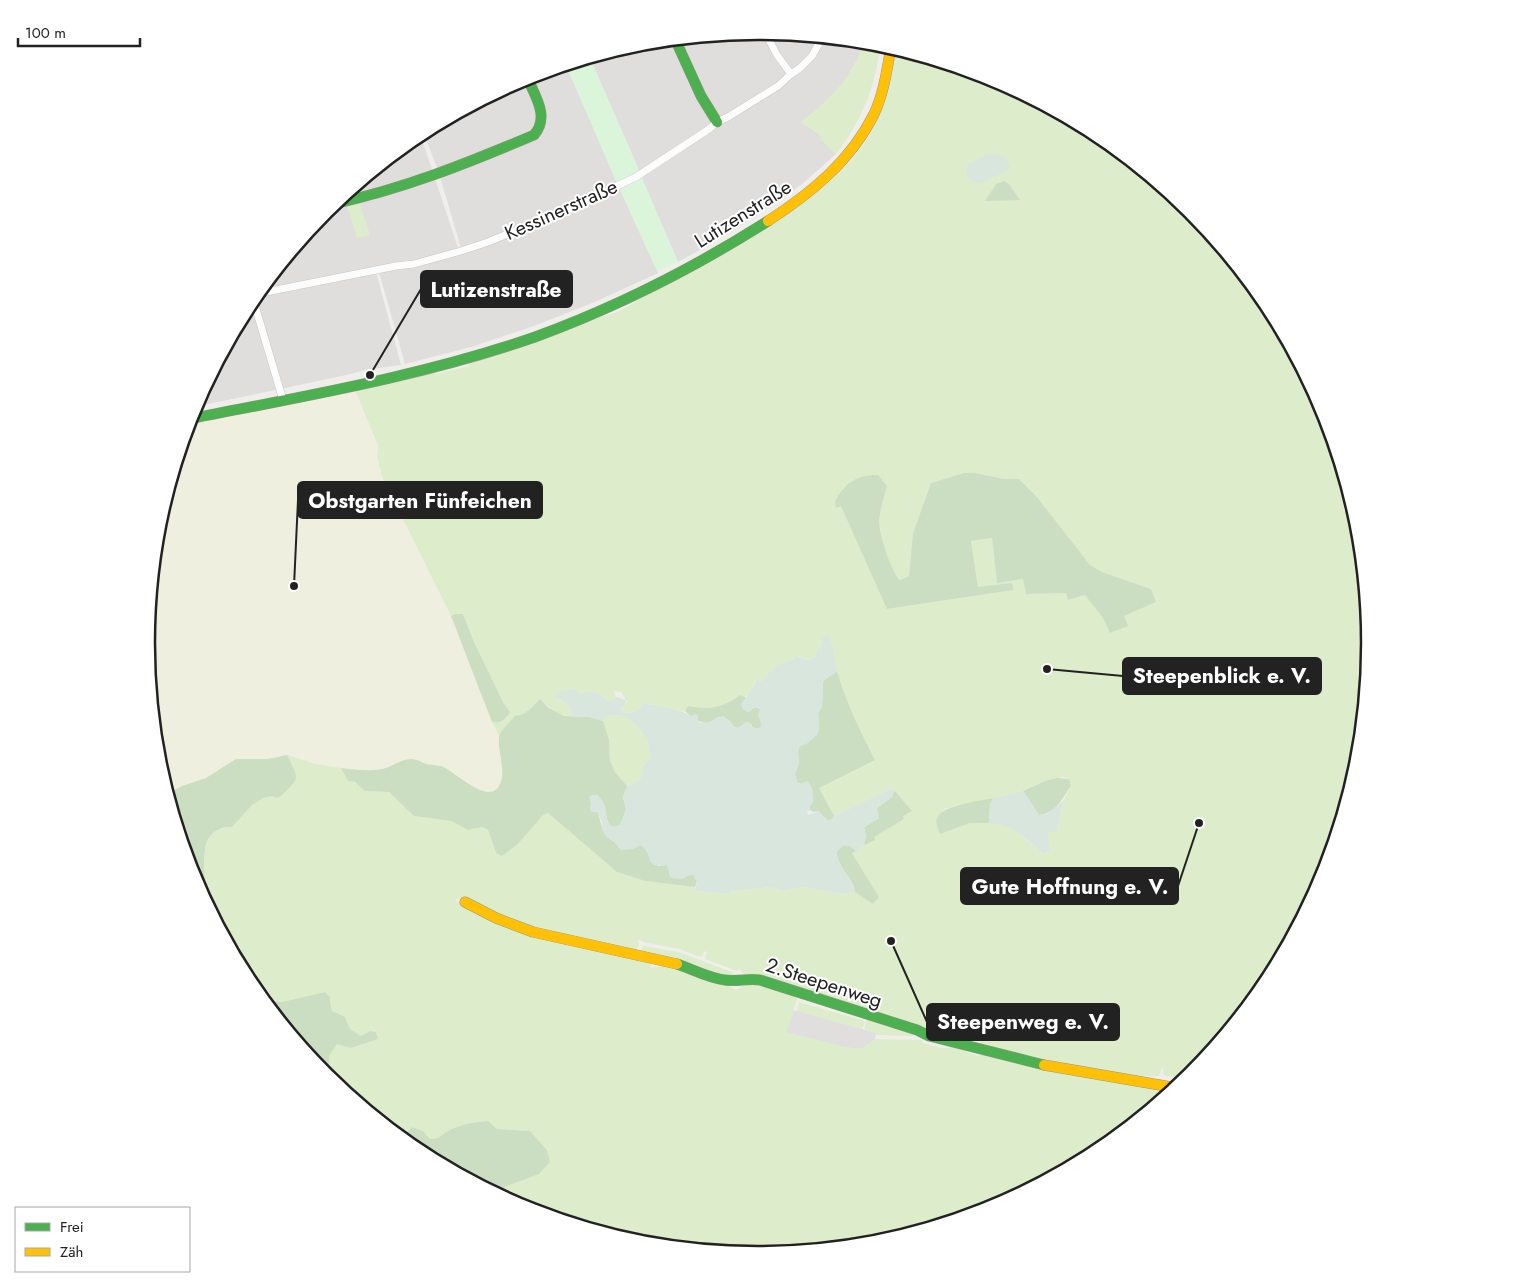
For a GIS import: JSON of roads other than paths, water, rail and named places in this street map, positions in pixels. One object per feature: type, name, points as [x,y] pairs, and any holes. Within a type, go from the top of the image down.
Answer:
[{"type":"street","points":[[769,40],[777,55],[791,74]]},
{"type":"street","name":"Kessinerstraße","points":[[268,292],[414,264],[488,242],[562,212],[636,177],[717,122],[778,86],[806,64],[819,43]]},
{"type":"street","points":[[678,45],[692,79],[717,122]]},
{"type":"street","name":"Lutizenstraße","points":[[199,417],[434,368],[538,336],[629,299],[711,256],[771,219],[813,190],[857,146],[877,110],[889,69],[890,55]]},
{"type":"street","points":[[350,199],[424,179],[459,167],[534,136],[542,127],[543,119],[529,85]]},
{"type":"street","points":[[256,308],[282,400]]},
{"type":"street","name":"2.Steepenweg","points":[[465,902],[496,918],[533,932],[671,962],[723,980],[734,981],[749,978],[917,1030],[929,1036],[983,1051],[1052,1067],[1167,1086]]},
{"type":"place","name":"Lutizenstraße","points":[[370,375]]},
{"type":"place","name":"Obstgarten Fünfeichen","points":[[294,586]]},
{"type":"place","name":"Steepenblick e. V.","points":[[1047,669]]},
{"type":"place","name":"Gute Hoffnung e. V.","points":[[1199,823]]},
{"type":"place","name":"Steepenweg e. V.","points":[[891,941]]}]
